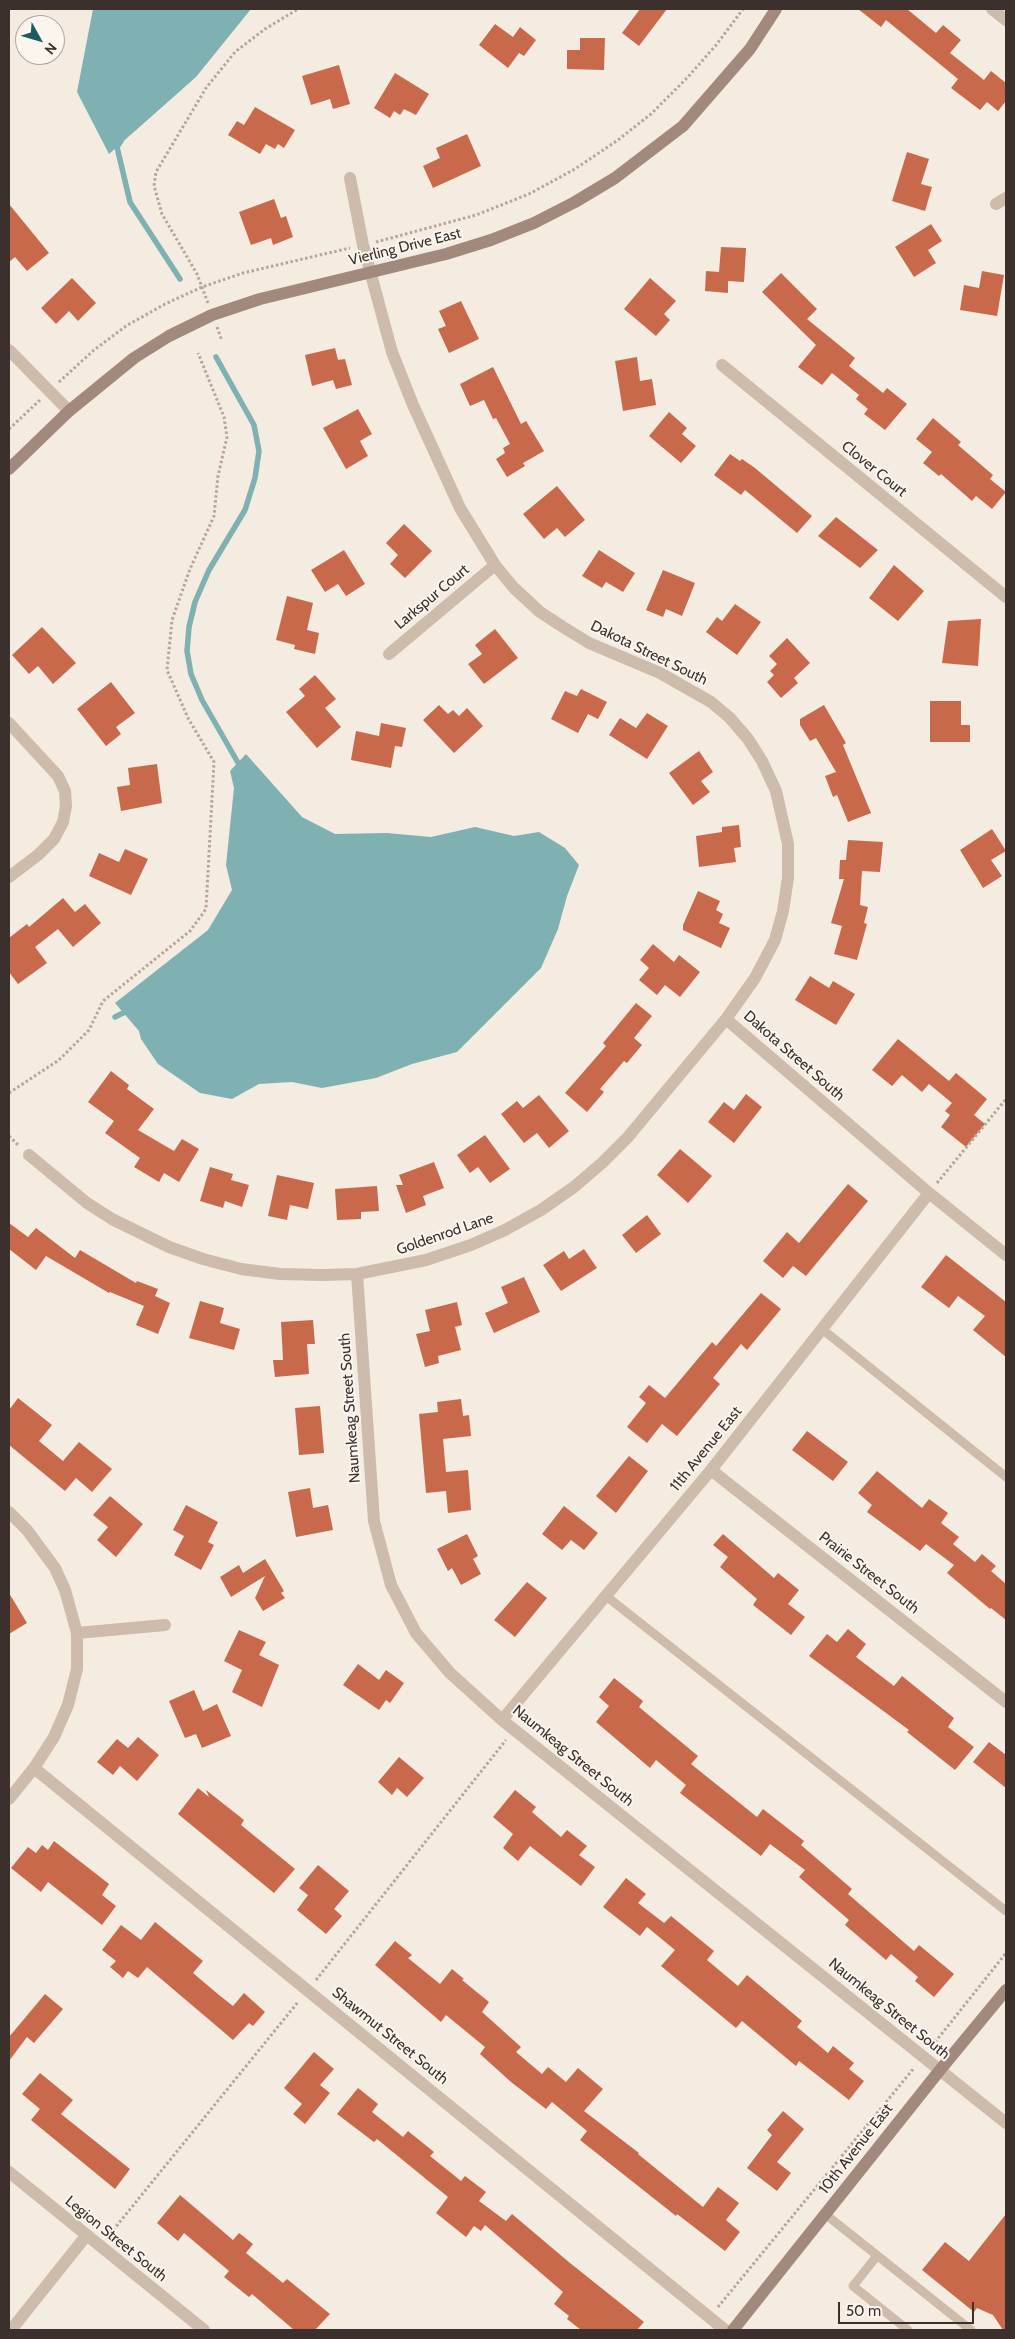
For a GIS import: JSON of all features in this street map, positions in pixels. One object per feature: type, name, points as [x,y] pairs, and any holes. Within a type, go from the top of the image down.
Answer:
[{"type":"street","name":"Vierling Drive East","points":[[9,469],[69,411],[134,358],[169,336],[212,315],[260,299],[372,273],[491,240],[534,223],[575,202],[615,178],[683,126],[750,49],[776,9]]},
{"type":"street","points":[[992,9],[1006,20]]},
{"type":"street","name":"Dakota Street South","points":[[350,178],[363,245],[392,352],[413,405],[460,508],[495,565],[514,588],[540,612],[562,628],[589,643],[660,673],[710,702],[730,718],[748,739],[762,761],[776,791],[784,819],[788,844],[788,878],[783,911],[774,940],[755,978],[726,1019],[929,1193],[1006,1255]]},
{"type":"street","points":[[9,350],[69,411]]},
{"type":"street","name":"Clover Court","points":[[722,365],[1006,597]]},
{"type":"street","name":"Larkspur Court","points":[[389,654],[495,565]]},
{"type":"street","points":[[9,723],[58,776],[66,791],[66,806],[63,822],[54,838],[38,855],[9,877]]},
{"type":"street","name":"Goldenrod Lane","points":[[29,1154],[87,1203],[133,1230],[169,1247],[241,1268],[280,1274],[358,1274],[426,1260],[471,1245],[505,1230],[554,1200],[602,1163],[628,1137],[726,1019]]},
{"type":"street","name":"11th Avenue East","points":[[502,1720],[711,1470],[929,1193]]},
{"type":"street","name":"Naumkeag Street South","points":[[358,1274],[374,1521],[391,1585],[416,1633],[450,1673],[502,1720],[1006,2123]]},
{"type":"street","name":"Prairie Street South","points":[[711,1470],[1006,1702]]},
{"type":"street","points":[[9,1512],[27,1530],[55,1568],[65,1590],[78,1633],[77,1669],[68,1704],[54,1737],[34,1768],[9,1799]]},
{"type":"street","points":[[78,1633],[165,1625]]},
{"type":"street","name":"Shawmut Street South","points":[[34,1768],[725,2330]]},
{"type":"street","name":"10th Avenue East","points":[[732,2330],[1006,1990]]},
{"type":"street","name":"Legion Street South","points":[[9,2172],[204,2330]]},
{"type":"street","points":[[11,2330],[86,2236]]},
{"type":"lane","points":[[822,1329],[1006,1476]]},
{"type":"lane","points":[[606,1596],[1006,1911]]},
{"type":"lane","points":[[825,2214],[876,2257],[971,2330]]},
{"type":"lane","points":[[876,2257],[853,2286],[908,2330]]},
{"type":"path","points":[[212,315],[197,274],[162,214],[154,186],[156,172],[206,88],[234,52],[265,29],[298,9]]},
{"type":"path","points":[[9,429],[94,350],[126,326],[165,304],[202,287],[243,273],[363,245],[476,215],[530,194],[575,169],[618,140],[651,114],[717,44],[743,9]]},
{"type":"path","points":[[9,1093],[59,1060],[89,1030],[103,1001],[190,931],[206,909],[214,762],[188,718],[167,670],[172,620],[190,569],[214,516],[218,476],[227,437],[224,417],[198,353]]},
{"type":"path","points":[[929,1193],[1006,1099]]},
{"type":"path","points":[[710,2318],[908,2077],[922,2056],[1006,1953]]},
{"type":"water","points":[[93,9],[251,9],[196,77],[109,154],[77,92]]},
{"type":"water","points":[[246,754],[302,817],[335,834],[387,833],[431,837],[475,827],[514,836],[539,832],[565,848],[579,865],[567,896],[558,929],[541,968],[457,1052],[412,1064],[376,1078],[322,1088],[292,1082],[259,1084],[232,1099],[200,1093],[158,1064],[141,1039],[139,1031],[115,1003],[208,930],[232,890],[226,865],[234,788],[230,771]]},
{"type":"building","points":[[640,9],[667,9],[639,46],[622,33]]},
{"type":"building","points":[[858,9],[907,9],[936,33],[943,25],[961,40],[950,53],[984,80],[991,71],[1006,83],[1006,101],[998,111],[987,102],[980,110],[951,88],[958,79],[886,20],[881,27]]},
{"type":"building","points":[[495,24],[513,37],[520,27],[536,40],[524,56],[519,53],[508,68],[479,45]]},
{"type":"building","points":[[580,38],[605,38],[604,70],[567,69],[567,50],[580,50]]},
{"type":"building","points":[[339,65],[350,104],[333,109],[330,99],[311,105],[302,76]]},
{"type":"building","points":[[395,73],[429,94],[416,115],[404,109],[400,115],[394,111],[390,118],[374,108]]},
{"type":"building","points":[[255,107],[295,130],[284,148],[278,144],[275,149],[266,144],[260,154],[228,135],[237,121],[244,125]]},
{"type":"building","points":[[467,134],[481,166],[433,188],[423,166],[440,158],[436,148]]},
{"type":"building","points":[[907,152],[929,159],[921,184],[932,187],[925,211],[892,201]]},
{"type":"building","points":[[274,199],[281,218],[286,216],[293,237],[273,245],[271,238],[251,245],[239,212]]},
{"type":"building","points":[[9,204],[49,253],[27,271],[15,257],[9,262]]},
{"type":"building","points":[[931,224],[942,241],[928,250],[936,263],[914,277],[895,247]]},
{"type":"building","points":[[721,247],[746,248],[744,282],[728,281],[728,293],[705,291],[706,271],[719,272]]},
{"type":"building","points":[[982,271],[1004,275],[997,316],[960,310],[964,285],[979,288]]},
{"type":"building","points":[[781,273],[817,309],[807,319],[855,358],[849,366],[883,393],[887,388],[907,404],[885,430],[864,414],[868,409],[856,399],[859,395],[832,373],[822,385],[798,367],[816,345],[762,292]]},
{"type":"building","points":[[72,278],[96,303],[78,321],[69,311],[56,324],[41,308]]},
{"type":"building","points":[[650,278],[676,301],[664,314],[670,320],[656,336],[624,309]]},
{"type":"building","points":[[461,301],[479,339],[449,353],[438,329],[446,326],[439,311]]},
{"type":"building","points":[[335,348],[338,360],[345,359],[352,385],[336,389],[333,380],[312,386],[305,355]]},
{"type":"building","points":[[637,357],[640,381],[652,379],[656,405],[623,411],[615,361]]},
{"type":"building","points":[[493,367],[521,424],[526,421],[544,451],[523,463],[525,466],[507,477],[496,459],[505,453],[503,448],[510,444],[496,418],[493,419],[484,400],[470,406],[460,384]]},
{"type":"building","points":[[358,409],[372,434],[360,441],[368,456],[346,469],[323,428]]},
{"type":"building","points":[[669,412],[687,428],[682,434],[696,446],[681,463],[649,436]]},
{"type":"building","points":[[933,418],[961,442],[958,445],[993,475],[990,479],[1006,492],[992,509],[976,496],[972,501],[941,474],[939,476],[923,463],[932,452],[916,439]]},
{"type":"building","points":[[730,454],[740,461],[742,459],[755,468],[812,516],[797,533],[745,490],[741,495],[714,475]]},
{"type":"building","points":[[557,486],[585,520],[565,537],[557,528],[544,539],[523,514]]},
{"type":"building","points":[[836,517],[878,550],[860,568],[818,536]]},
{"type":"building","points":[[404,524],[432,551],[405,578],[390,564],[398,555],[386,543]]},
{"type":"building","points":[[344,550],[365,584],[346,596],[338,584],[325,592],[311,570]]},
{"type":"building","points":[[599,550],[635,573],[623,592],[606,582],[602,588],[582,576]]},
{"type":"building","points":[[894,565],[924,591],[898,621],[869,598]]},
{"type":"building","points":[[663,570],[695,583],[682,616],[666,609],[663,617],[646,610]]},
{"type":"building","points":[[287,596],[313,603],[307,630],[319,633],[315,654],[294,649],[295,645],[276,640]]},
{"type":"building","points":[[735,604],[761,622],[737,655],[706,632],[717,617],[722,621]]},
{"type":"building","points":[[981,619],[978,666],[942,663],[948,621]]},
{"type":"building","points":[[42,627],[76,663],[53,684],[38,666],[29,674],[12,655]]},
{"type":"building","points":[[495,629],[518,658],[484,684],[468,664],[482,654],[475,645]]},
{"type":"building","points":[[787,638],[810,663],[794,678],[798,683],[781,698],[767,682],[774,675],[770,671],[777,664],[769,656]]},
{"type":"building","points":[[315,675],[336,699],[325,708],[341,727],[317,748],[286,712],[305,696],[299,689]]},
{"type":"building","points":[[111,682],[135,713],[116,727],[121,734],[106,746],[77,709]]},
{"type":"building","points":[[581,689],[607,702],[598,719],[588,714],[578,733],[551,719],[565,691],[577,696]]},
{"type":"building","points":[[930,701],[961,701],[961,725],[970,725],[970,742],[930,742]]},
{"type":"building","points":[[439,705],[448,714],[453,710],[459,716],[467,708],[483,726],[454,753],[423,720]]},
{"type":"building","points":[[824,705],[846,743],[843,745],[871,813],[848,822],[837,795],[833,797],[825,776],[836,772],[816,738],[810,741],[800,725],[800,719]]},
{"type":"building","points":[[647,713],[668,726],[647,759],[609,735],[620,718],[636,728]]},
{"type":"building","points":[[381,723],[406,728],[402,747],[395,746],[391,768],[351,760],[356,731],[379,736]]},
{"type":"building","points":[[699,751],[713,772],[701,781],[710,792],[693,805],[669,773]]},
{"type":"building","points":[[157,764],[162,803],[121,811],[117,787],[130,785],[128,768]]},
{"type":"building","points":[[739,825],[741,847],[734,848],[736,862],[699,867],[696,836],[722,832],[722,827]]},
{"type":"building","points":[[992,829],[1006,851],[991,860],[1002,876],[983,888],[960,850]]},
{"type":"building","points":[[848,840],[883,842],[880,872],[862,871],[860,905],[868,907],[864,923],[867,924],[857,960],[834,954],[842,926],[831,923],[844,879],[839,879],[840,860],[846,860]]},
{"type":"building","points":[[125,849],[148,859],[131,895],[89,876],[99,853],[119,862]]},
{"type":"building","points":[[698,891],[720,901],[716,910],[723,914],[719,923],[730,928],[721,948],[683,930],[683,925]]},
{"type":"building","points":[[63,898],[75,912],[85,904],[101,923],[73,947],[58,929],[35,947],[47,963],[18,984],[9,972],[9,938],[27,924],[29,927]]},
{"type":"building","points":[[653,944],[674,962],[679,955],[700,972],[680,997],[665,985],[657,995],[639,980],[649,968],[640,960]]},
{"type":"building","points":[[810,976],[829,988],[833,981],[855,994],[836,1025],[795,1000]]},
{"type":"building","points":[[636,1003],[652,1016],[634,1038],[642,1045],[627,1063],[624,1061],[600,1089],[604,1092],[587,1112],[565,1093],[606,1046],[603,1043]]},
{"type":"building","points":[[898,1039],[949,1081],[956,1073],[987,1099],[974,1115],[985,1124],[966,1147],[941,1127],[950,1115],[945,1111],[952,1103],[929,1084],[922,1092],[902,1075],[892,1086],[872,1070]]},
{"type":"building","points":[[111,1071],[129,1085],[127,1089],[154,1109],[138,1130],[174,1151],[182,1139],[199,1149],[179,1182],[164,1173],[159,1182],[134,1167],[140,1158],[105,1133],[114,1121],[88,1102]]},
{"type":"building","points":[[746,1094],[762,1107],[734,1143],[708,1122],[724,1102],[734,1110]]},
{"type":"building","points":[[539,1095],[569,1131],[549,1148],[537,1133],[524,1143],[501,1114],[517,1101],[523,1108]]},
{"type":"building","points":[[485,1135],[510,1169],[490,1183],[478,1167],[470,1173],[457,1155]]},
{"type":"building","points":[[680,1149],[712,1176],[688,1203],[657,1175]]},
{"type":"building","points":[[434,1162],[444,1188],[423,1196],[426,1205],[406,1213],[396,1185],[403,1185],[399,1175]]},
{"type":"building","points":[[210,1167],[233,1174],[231,1180],[249,1185],[242,1207],[225,1201],[223,1208],[200,1201]]},
{"type":"building","points":[[277,1175],[314,1183],[308,1209],[290,1205],[287,1220],[268,1216]]},
{"type":"building","points":[[848,1184],[868,1201],[806,1276],[793,1266],[783,1278],[763,1261],[787,1232],[799,1243]]},
{"type":"building","points":[[377,1186],[379,1211],[361,1212],[361,1219],[337,1220],[335,1189]]},
{"type":"building","points":[[647,1215],[661,1234],[636,1253],[622,1235]]},
{"type":"building","points":[[9,1223],[28,1237],[36,1228],[75,1258],[80,1250],[136,1283],[137,1281],[158,1289],[155,1296],[170,1303],[158,1334],[136,1325],[144,1306],[109,1293],[46,1256],[36,1270],[9,1249]]},
{"type":"building","points":[[584,1249],[597,1268],[561,1291],[543,1265],[564,1251],[569,1259]]},
{"type":"building","points":[[946,1255],[1006,1302],[1006,1357],[973,1330],[985,1316],[958,1296],[949,1308],[921,1287]]},
{"type":"building","points":[[524,1277],[540,1312],[494,1333],[485,1313],[508,1303],[501,1287]]},
{"type":"building","points":[[761,1293],[781,1309],[747,1350],[741,1344],[713,1378],[720,1384],[677,1436],[662,1424],[647,1443],[627,1427],[646,1403],[639,1397],[649,1385],[665,1398],[712,1342],[716,1346]]},
{"type":"building","points":[[200,1301],[224,1308],[220,1323],[240,1329],[234,1350],[189,1338]]},
{"type":"building","points":[[457,1302],[462,1325],[455,1327],[461,1350],[438,1356],[439,1363],[425,1367],[416,1334],[430,1331],[425,1310]]},
{"type":"building","points":[[313,1320],[315,1344],[307,1344],[309,1374],[275,1377],[273,1360],[283,1360],[281,1322]]},
{"type":"building","points":[[18,1398],[52,1425],[39,1441],[63,1461],[79,1442],[112,1469],[92,1492],[76,1478],[65,1491],[9,1445],[9,1410]]},
{"type":"building","points":[[461,1399],[463,1416],[469,1415],[471,1436],[443,1439],[446,1472],[468,1470],[471,1510],[448,1513],[446,1491],[426,1493],[419,1414],[438,1412],[437,1402]]},
{"type":"building","points":[[320,1406],[324,1453],[299,1455],[295,1408]]},
{"type":"building","points":[[807,1431],[848,1462],[833,1481],[792,1450]]},
{"type":"building","points":[[629,1456],[648,1471],[616,1513],[596,1496]]},
{"type":"building","points":[[877,1471],[922,1508],[929,1499],[948,1513],[941,1523],[959,1537],[953,1544],[975,1562],[982,1554],[996,1566],[991,1571],[1006,1584],[1006,1620],[947,1573],[954,1565],[926,1544],[920,1551],[867,1512],[872,1505],[858,1493]]},
{"type":"building","points":[[310,1488],[313,1508],[328,1505],[333,1530],[296,1537],[288,1492]]},
{"type":"building","points":[[110,1496],[143,1524],[116,1557],[97,1540],[108,1527],[93,1515]]},
{"type":"building","points":[[186,1505],[218,1522],[208,1542],[214,1545],[201,1570],[174,1555],[184,1536],[173,1530]]},
{"type":"building","points":[[564,1506],[598,1533],[584,1550],[571,1540],[562,1550],[542,1534]]},
{"type":"building","points":[[467,1534],[478,1556],[473,1559],[481,1574],[461,1585],[452,1568],[448,1571],[437,1549]]},
{"type":"building","points":[[723,1534],[774,1578],[778,1573],[799,1590],[788,1604],[805,1617],[791,1635],[753,1605],[757,1599],[720,1567],[728,1557],[713,1545]]},
{"type":"building","points":[[265,1559],[284,1591],[281,1593],[285,1598],[263,1611],[255,1598],[265,1576],[231,1597],[220,1577],[239,1565],[243,1573]]},
{"type":"building","points":[[527,1582],[547,1598],[515,1637],[494,1620]]},
{"type":"building","points":[[9,1593],[27,1623],[9,1634]]},
{"type":"building","points":[[848,1629],[866,1644],[856,1657],[894,1686],[902,1676],[954,1718],[948,1727],[974,1747],[955,1770],[907,1732],[909,1730],[809,1656],[827,1634],[837,1642]]},
{"type":"building","points":[[239,1630],[266,1642],[259,1655],[279,1665],[262,1707],[232,1692],[242,1670],[224,1661]]},
{"type":"building","points":[[358,1664],[379,1680],[386,1670],[404,1683],[390,1703],[386,1700],[379,1710],[343,1685]]},
{"type":"building","points":[[614,1678],[643,1701],[639,1707],[698,1756],[691,1764],[757,1817],[763,1809],[804,1841],[801,1845],[852,1889],[848,1894],[914,1951],[919,1945],[954,1974],[934,1997],[915,1981],[918,1977],[891,1954],[886,1960],[845,1925],[849,1920],[799,1877],[805,1870],[770,1844],[761,1856],[680,1793],[686,1785],[656,1760],[650,1768],[596,1722],[609,1706],[599,1697]]},
{"type":"building","points":[[194,1690],[203,1711],[217,1704],[231,1736],[202,1748],[196,1734],[185,1738],[169,1701]]},
{"type":"building","points":[[138,1737],[159,1755],[137,1781],[120,1766],[113,1775],[97,1762],[117,1739],[128,1748]]},
{"type":"building","points":[[989,1742],[1006,1755],[1006,1788],[973,1762]]},
{"type":"building","points":[[399,1757],[424,1778],[407,1797],[397,1788],[392,1795],[378,1782]]},
{"type":"building","points":[[198,1788],[209,1797],[206,1790],[244,1820],[241,1825],[295,1869],[274,1893],[178,1814]]},
{"type":"building","points":[[515,1790],[536,1807],[532,1812],[561,1837],[567,1830],[587,1846],[579,1855],[595,1867],[581,1886],[530,1846],[518,1861],[503,1848],[513,1834],[493,1817]]},
{"type":"building","points":[[54,1841],[109,1884],[102,1895],[116,1906],[102,1925],[48,1882],[41,1892],[11,1868],[28,1847],[36,1853],[42,1845],[48,1850]]},
{"type":"building","points":[[318,1865],[349,1891],[334,1909],[342,1916],[326,1934],[297,1910],[308,1895],[299,1888]]},
{"type":"building","points":[[626,1878],[646,1894],[638,1903],[664,1923],[671,1916],[714,1951],[707,1960],[738,1986],[747,1975],[802,2021],[797,2027],[828,2053],[833,2046],[854,2063],[849,2069],[864,2081],[849,2100],[799,2061],[796,2066],[742,2021],[736,2028],[661,1966],[675,1950],[647,1927],[640,1936],[603,1907]]},
{"type":"building","points":[[155,1922],[203,1961],[193,1973],[219,1995],[233,2006],[244,1993],[265,2012],[253,2026],[249,2023],[233,2040],[147,1967],[138,1978],[128,1971],[123,1978],[110,1967],[116,1961],[102,1950],[121,1925],[141,1940]]},
{"type":"building","points":[[395,1941],[412,1955],[408,1958],[440,1984],[452,1969],[464,1979],[462,1980],[489,2002],[482,2012],[521,2047],[516,2052],[542,2074],[548,2067],[566,2082],[578,2068],[603,2089],[584,2111],[639,2153],[703,2207],[718,2187],[739,2203],[726,2220],[740,2232],[725,2251],[677,2214],[676,2216],[580,2140],[587,2131],[552,2102],[546,2109],[511,2082],[480,2054],[485,2047],[446,2015],[441,2022],[375,1965]]},
{"type":"building","points":[[45,1994],[63,2009],[34,2043],[27,2037],[9,2061],[9,2037]]},
{"type":"building","points":[[314,2052],[334,2069],[320,2085],[330,2093],[305,2124],[293,2114],[302,2104],[284,2088]]},
{"type":"building","points":[[40,2073],[73,2100],[61,2114],[130,2169],[115,2189],[31,2120],[40,2109],[22,2094]]},
{"type":"building","points":[[358,2088],[378,2104],[372,2112],[403,2137],[408,2131],[434,2152],[430,2156],[461,2181],[465,2176],[486,2192],[479,2201],[506,2221],[512,2214],[644,2322],[637,2330],[581,2330],[567,2319],[569,2316],[554,2304],[563,2292],[485,2225],[481,2231],[474,2226],[466,2237],[436,2213],[448,2197],[377,2139],[374,2142],[337,2114]]},
{"type":"building","points":[[783,2111],[804,2129],[777,2162],[791,2173],[777,2191],[747,2168],[772,2135],[767,2130]]},
{"type":"building","points":[[180,2195],[233,2240],[239,2233],[253,2244],[246,2253],[283,2283],[287,2279],[330,2314],[315,2330],[294,2330],[252,2294],[249,2297],[224,2277],[229,2271],[184,2233],[178,2241],[157,2223]]},
{"type":"building","points":[[1006,2214],[1006,2330],[1003,2330],[993,2315],[977,2308],[974,2312],[922,2270],[945,2242],[969,2261]]},
{"type":"waterway","points":[[121,141],[117,147],[130,202],[180,279]]},
{"type":"waterway","points":[[216,357],[254,425],[259,451],[255,478],[245,510],[209,570],[195,602],[189,627],[187,651],[191,674],[202,700],[241,768]]},
{"type":"waterway","points":[[115,1017],[129,1010]]}]
